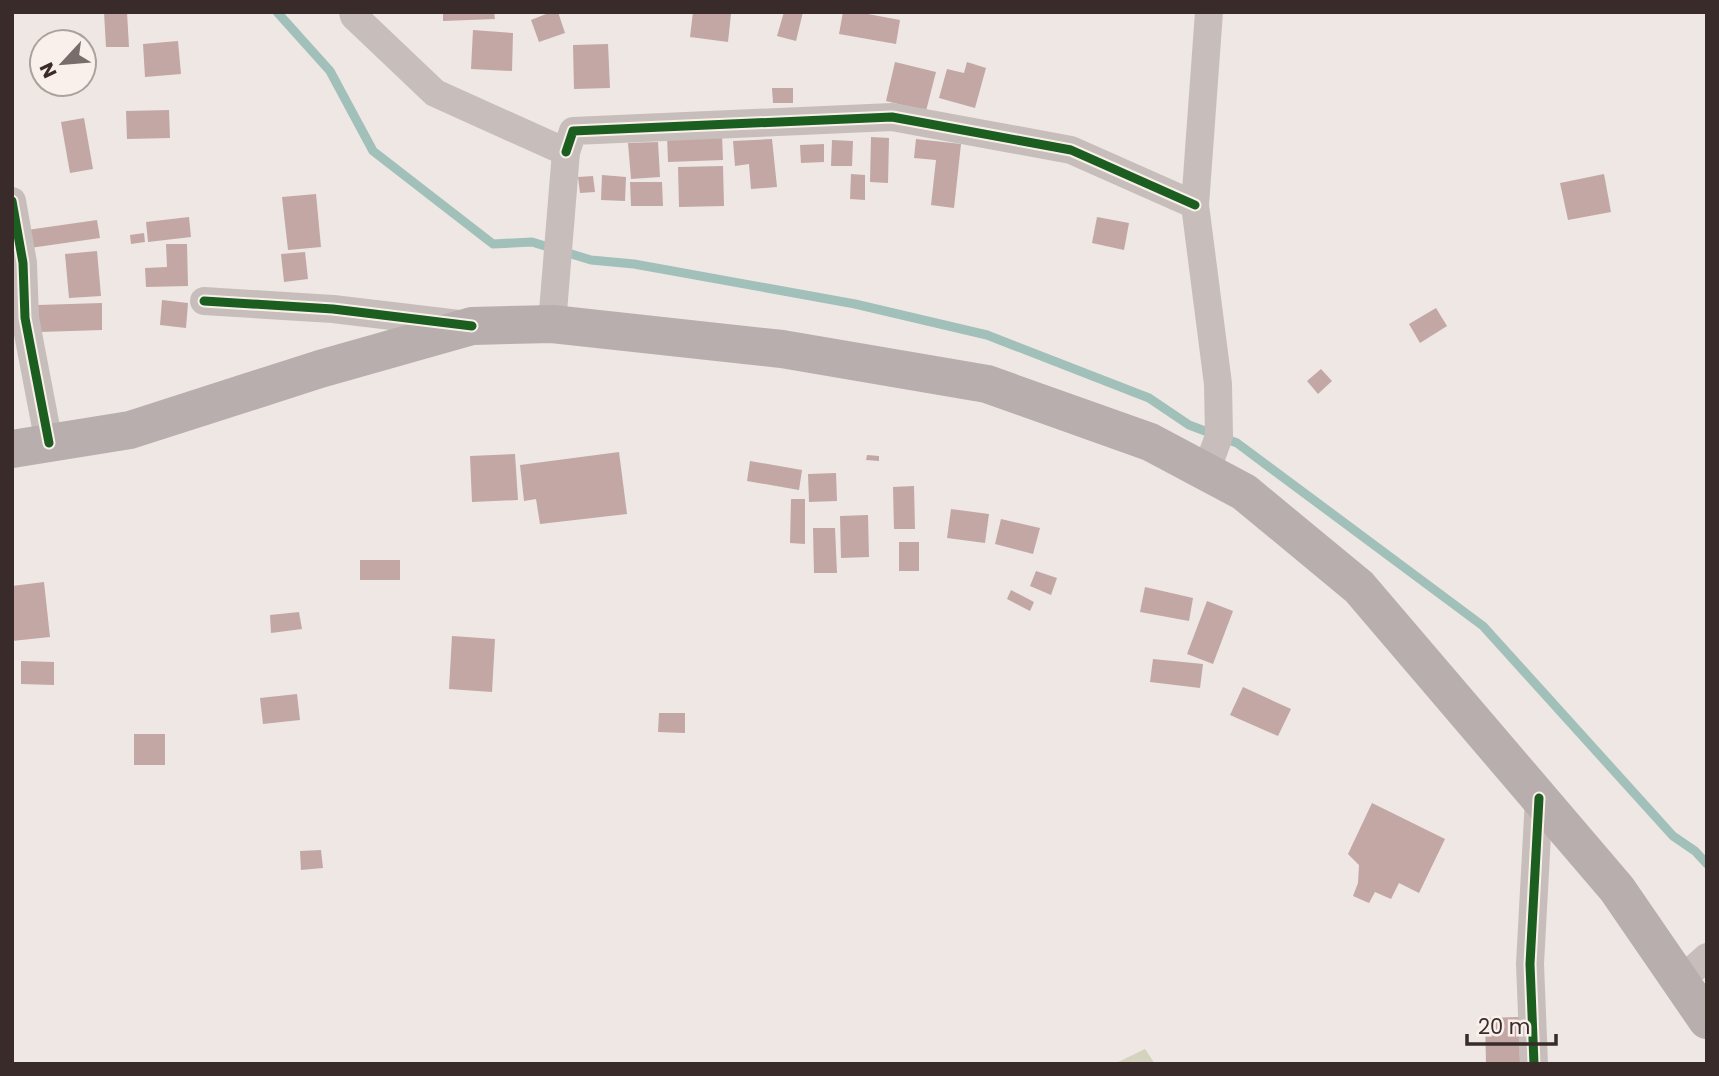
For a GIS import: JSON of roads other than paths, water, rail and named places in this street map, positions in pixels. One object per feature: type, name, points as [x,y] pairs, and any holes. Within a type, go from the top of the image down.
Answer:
[{"type":"main road","points":[[31,446],[130,430],[320,369],[472,326],[552,324],[782,349],[988,384],[1150,442],[1244,492],[1359,587],[1617,889],[1693,969],[1707,1020]]},
{"type":"street","points":[[354,12],[354,16],[435,93],[566,152]]},
{"type":"street","points":[[1206,472],[1219,436],[1218,384],[1195,205],[1209,12]]},
{"type":"street","points":[[552,324],[566,152],[573,131],[892,117],[1071,150],[1195,205]]},
{"type":"street","points":[[12,201],[23,263],[31,446]]},
{"type":"street","points":[[204,300],[333,309],[472,326]]},
{"type":"street","points":[[1534,1064],[1530,964],[1539,798]]},
{"type":"waterway","points":[[277,12],[330,71],[373,151],[493,244],[532,242],[591,260],[634,264],[855,304],[987,335],[1149,398],[1189,425],[1237,443],[1483,626],[1673,836],[1695,851],[1707,864]]}]
